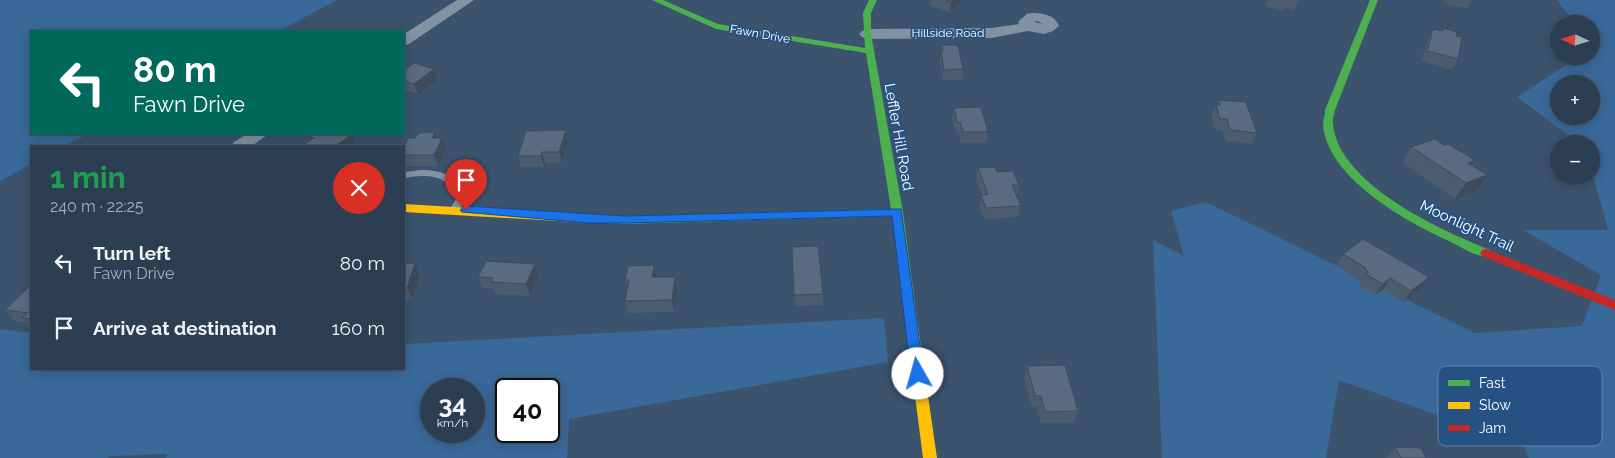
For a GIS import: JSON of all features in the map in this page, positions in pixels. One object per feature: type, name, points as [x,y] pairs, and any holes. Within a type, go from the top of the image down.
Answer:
[{"type":"street","points":[[405,40],[467,0]]},
{"type":"street","name":"Fawn Drive","points":[[656,0],[716,26],[869,51]]},
{"type":"street","name":"Leffler Hill Road","points":[[873,0],[867,13],[869,51],[897,212],[930,458]]},
{"type":"street","name":"Moonlight Trail","points":[[1374,0],[1330,110],[1328,125],[1331,139],[1340,156],[1353,172],[1374,192],[1434,231],[1615,305]]},
{"type":"street","name":"Hillside Road","points":[[867,34],[991,33],[1016,30],[1028,26]]},
{"type":"street","points":[[242,145],[257,135]]},
{"type":"street","points":[[405,208],[455,209],[625,220],[897,212]]},
{"type":"lane","points":[[405,175],[420,171],[434,173],[458,185],[463,196],[455,209]]},
{"type":"shaded area","points":[[0,0],[337,0],[281,30],[30,30],[30,135],[85,135],[66,145],[30,145],[30,165],[0,181]]},
{"type":"shaded area","points":[[1557,0],[1615,0],[1615,458],[1529,458],[1524,446],[1602,446],[1602,366],[1438,366],[1438,415],[1339,380],[1326,458],[1162,458],[1153,240],[1184,256],[1171,211],[1206,202],[1475,333],[1582,326],[1601,275],[1523,230],[1608,230],[1596,185],[1600,185],[1600,135],[1568,135],[1555,125],[1600,125],[1600,75],[1551,75],[1566,65],[1600,65],[1600,15],[1568,15]]},
{"type":"shaded area","points":[[1550,76],[1550,122],[1517,97]]},
{"type":"shaded area","points":[[884,318],[888,362],[569,419],[567,458],[166,458],[167,454],[110,456],[108,458],[0,458],[0,329],[30,333],[30,370],[405,370],[405,344]]},
{"type":"building","points":[[1443,28],[1457,32],[1456,36],[1462,37],[1458,59],[1427,51],[1433,29],[1443,31]]},
{"type":"building","points":[[942,45],[958,45],[963,69],[944,70]]},
{"type":"building","points":[[414,63],[434,69],[414,84],[405,81],[405,69]]},
{"type":"building","points":[[1218,100],[1246,102],[1257,133],[1230,130],[1227,119],[1220,119],[1216,105],[1220,105]]},
{"type":"building","points":[[981,107],[988,132],[963,132],[960,122],[957,122],[954,108]]},
{"type":"building","points":[[566,130],[559,152],[542,152],[541,156],[518,156],[526,131]]},
{"type":"building","points":[[435,132],[432,138],[442,138],[434,155],[405,155],[405,145],[408,138],[415,138],[418,133]]},
{"type":"building","points":[[351,135],[336,145],[303,145],[314,138],[309,136]]},
{"type":"building","points":[[1435,139],[1444,145],[1448,144],[1475,160],[1468,163],[1487,175],[1466,183],[1411,147]]},
{"type":"building","points":[[995,167],[997,172],[1013,171],[1019,185],[1012,185],[1021,206],[986,208],[981,195],[988,194],[978,168]]},
{"type":"building","points":[[1363,239],[1429,277],[1411,291],[1390,278],[1383,284],[1366,274],[1369,272],[1364,269],[1366,268],[1343,254]]},
{"type":"building","points":[[818,246],[823,294],[794,295],[792,247]]},
{"type":"building","points":[[486,261],[535,264],[526,284],[491,282],[493,278],[478,277]]},
{"type":"building","points":[[405,263],[415,263],[407,288],[405,288]]},
{"type":"building","points":[[654,265],[652,277],[675,277],[672,300],[625,301],[629,280],[625,280],[628,266]]},
{"type":"building","points":[[30,286],[30,319],[22,318],[28,313],[5,310]]},
{"type":"building","points":[[1065,365],[1078,411],[1045,412],[1041,396],[1035,396],[1027,366]]},
{"type":"building","points":[[1395,447],[1421,448],[1426,458],[1401,458]]},
{"type":"traffic: fast","points":[[656,0],[716,26],[869,51]]},
{"type":"traffic: fast","points":[[873,0],[867,13],[867,34],[901,238],[912,326]]},
{"type":"traffic: fast","points":[[1374,0],[1330,110],[1328,125],[1334,147],[1348,168],[1368,187],[1391,204],[1416,220],[1486,253]]},
{"type":"traffic: fast","points":[[593,219],[625,220],[897,212]]},
{"type":"traffic: slow","points":[[405,208],[593,219]]},
{"type":"traffic: slow","points":[[912,326],[930,458]]},
{"type":"traffic: jam","points":[[1486,253],[1615,305]]},
{"type":"route","points":[[466,210],[625,220],[897,212],[918,374]]}]
